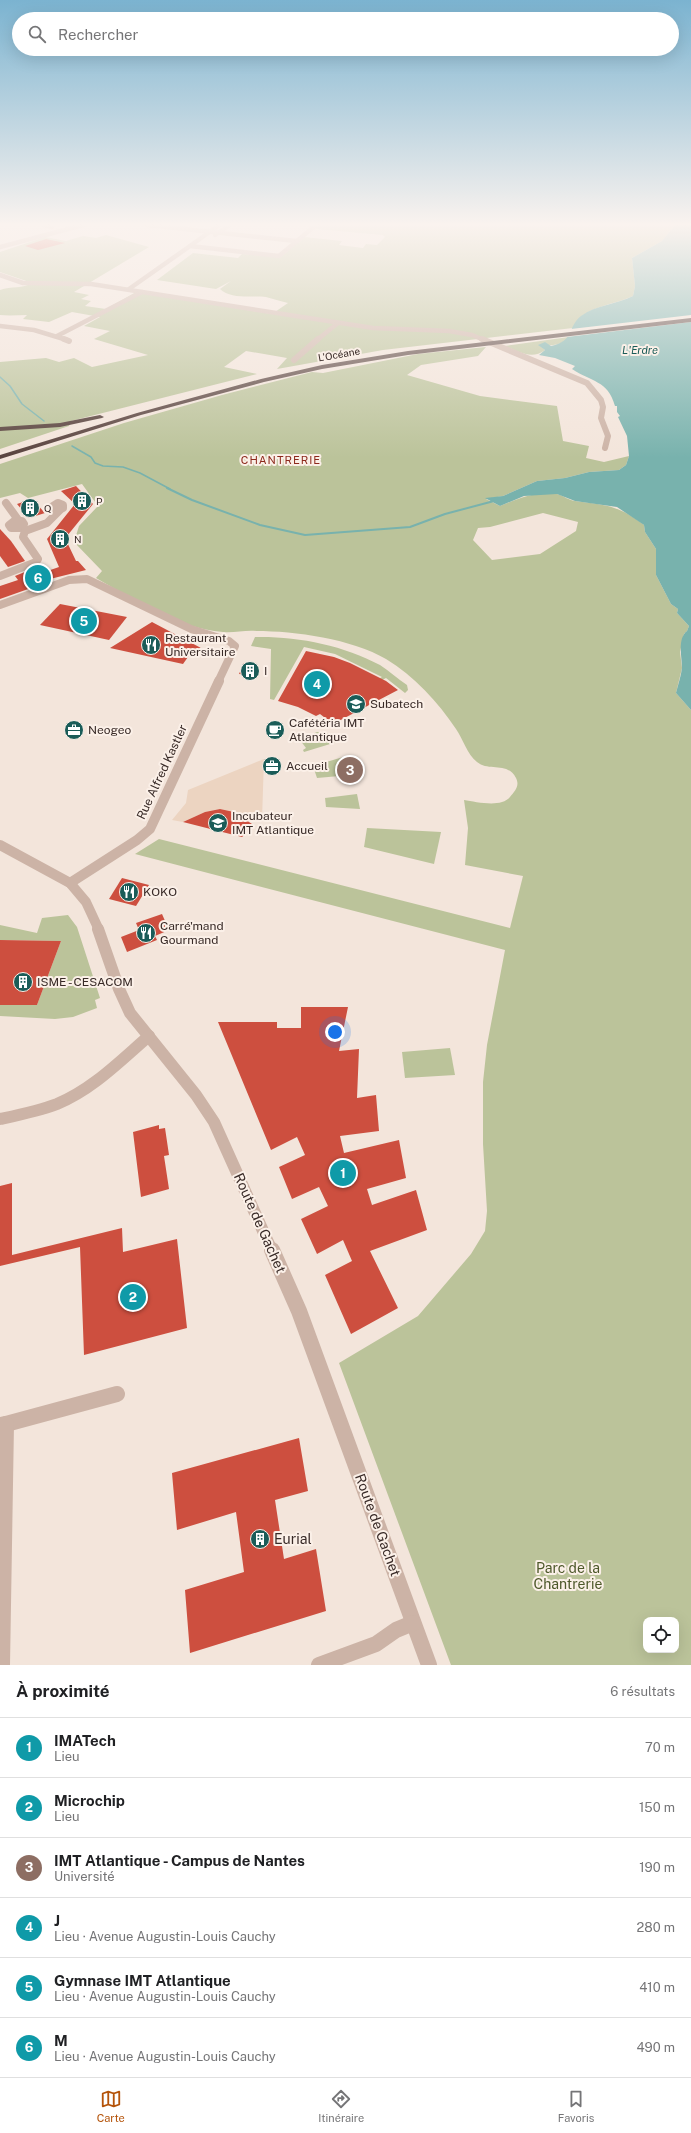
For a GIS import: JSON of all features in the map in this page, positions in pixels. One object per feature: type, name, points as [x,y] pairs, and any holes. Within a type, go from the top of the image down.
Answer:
[{"type":"highway","name":"L’Océane","points":[[0,453],[147,408],[304,367],[370,355],[691,319]]},
{"type":"highway","name":"L’Océane","points":[[0,457],[139,414],[276,377],[360,360],[454,346]]},
{"type":"highway","points":[[0,429],[60,425],[147,408]]},
{"type":"highway","points":[[0,460],[19,450]]},
{"type":"street","points":[[57,336],[121,303]]},
{"type":"street","points":[[210,303],[373,328],[449,330],[472,335],[504,350],[587,383],[601,400],[603,407],[601,418],[608,436],[605,448]]},
{"type":"street","points":[[294,360],[338,323]]},
{"type":"street","points":[[0,326],[34,330],[69,341]]},
{"type":"street","points":[[0,576],[36,562],[38,559],[23,537],[21,526],[6,503]]},
{"type":"street","points":[[21,526],[47,523],[60,510]]},
{"type":"street","name":"Rue Alfred Kastler","points":[[0,605],[63,582],[78,578],[89,580],[171,620],[232,642],[235,648],[150,829],[137,840],[70,883]]},
{"type":"street","name":"Route de Gachet","points":[[0,845],[70,883],[86,902],[95,919],[125,1004],[196,1095],[214,1122],[299,1311],[429,1665]]},
{"type":"street","points":[[0,1119],[41,1109],[65,1100],[105,1075],[149,1036]]},
{"type":"street","points":[[2,1665],[3,1424],[117,1394]]},
{"type":"street","points":[[319,1665],[376,1644],[396,1630],[413,1623]]},
{"type":"green space","points":[[0,303],[89,303],[85,306],[106,309],[117,303],[202,303],[272,314],[288,303],[614,303],[600,307],[584,315],[577,321],[573,328],[383,350],[277,369],[287,358],[246,351],[224,367],[257,374],[71,421],[69,426],[0,449],[0,362],[46,358],[59,362],[74,358],[92,367],[148,355],[94,339],[110,331],[84,326],[100,317],[72,312],[49,322],[23,319],[27,315],[0,315]]},
{"type":"green space","points":[[569,337],[559,344],[539,345],[545,350],[540,353],[530,355],[515,351],[505,346]]},
{"type":"green space","name":"Parc de la Chantrerie","points":[[486,347],[478,356],[421,365],[407,375],[480,396],[557,406],[563,441],[589,446],[586,458],[604,462],[629,456],[626,465],[619,470],[589,472],[565,478],[537,481],[503,496],[486,499],[500,506],[535,494],[550,493],[573,500],[611,507],[627,513],[635,518],[644,525],[645,532],[656,549],[656,575],[671,604],[678,609],[677,613],[689,626],[684,634],[680,652],[682,668],[676,693],[691,710],[691,1665],[451,1665],[339,1363],[418,1316],[471,1254],[485,1231],[487,1211],[483,1144],[483,1082],[487,1045],[505,950],[135,854],[159,839],[510,928],[523,876],[465,865],[468,828],[464,800],[482,803],[495,803],[506,800],[514,793],[517,784],[516,778],[508,770],[482,765],[477,762],[470,755],[459,733],[449,719],[425,690],[406,673],[386,659],[372,652],[340,641],[305,635],[271,631],[223,632],[189,625],[141,604],[96,578],[102,571],[74,542],[79,526],[98,506],[82,484],[28,498],[20,493],[0,498],[0,464],[124,423],[222,395],[312,372],[323,373],[418,354]],"holes":[[[543,513],[578,522],[576,531],[540,554],[492,560],[473,540],[478,528],[490,527]]]},
{"type":"green space","points":[[255,637],[303,640],[351,652],[380,665],[407,685],[408,690],[405,693],[386,678],[327,710],[382,677],[335,654],[304,647],[274,700],[270,699],[271,649],[251,646]]},
{"type":"green space","points":[[317,732],[335,734],[340,741],[304,752],[303,750],[306,748],[300,740]]},
{"type":"green space","points":[[343,757],[351,775],[317,778],[313,766]]},
{"type":"green space","points":[[357,794],[360,809],[326,807],[325,798]]},
{"type":"green space","points":[[367,828],[441,832],[434,864],[364,847]]},
{"type":"green space","points":[[68,915],[77,927],[100,998],[95,1000],[97,1008],[73,1017],[55,1019],[0,1016],[0,1005],[37,1005],[61,941],[0,940],[0,925],[37,933],[42,918]]},
{"type":"green space","points":[[450,1048],[455,1075],[405,1078],[402,1052]]},
{"type":"shaded area","points":[[264,759],[262,820],[248,821],[234,812],[220,809],[205,812],[183,822],[172,820],[186,803],[188,790]]},
{"type":"water","name":"L'Erdre","points":[[614,303],[691,303],[691,710],[676,693],[682,668],[681,643],[689,626],[677,613],[678,609],[671,604],[656,575],[656,549],[645,532],[644,525],[617,507],[575,501],[557,494],[524,496],[500,506],[485,498],[503,496],[537,481],[565,478],[589,472],[619,470],[626,465],[629,456],[627,436],[618,417],[620,416],[617,412],[617,406],[615,406],[608,391],[603,386],[572,369],[575,366],[555,358],[539,355],[545,350],[538,345],[545,342],[551,346],[564,341],[581,316],[600,307]]},
{"type":"pier","points":[[691,315],[691,322],[567,337],[571,329]]},
{"type":"building","points":[[76,486],[93,504],[67,536],[66,540],[76,561],[78,561],[86,570],[50,579],[48,582],[0,599],[0,586],[18,580],[15,576],[32,569],[36,575],[59,567],[47,539],[75,504],[61,491]]},
{"type":"building","name":"Q","points":[[32,499],[45,513],[29,518],[17,504]]},
{"type":"building","points":[[0,529],[11,541],[25,561],[8,567],[0,556]]},
{"type":"building","points":[[60,604],[127,617],[109,640],[40,625]]},
{"type":"building","name":"Restaurant Universitaire","points":[[152,622],[201,648],[188,657],[183,664],[110,648]]},
{"type":"building","points":[[306,651],[334,657],[350,663],[386,681],[398,690],[333,724],[320,714],[316,716],[298,707],[278,701]]},
{"type":"building","points":[[244,663],[254,663],[249,675],[239,674]]},
{"type":"building","name":"Incubateur IMT Atlantique","points":[[220,809],[234,812],[252,824],[247,828],[250,830],[242,837],[183,822],[205,812]]},
{"type":"building","name":"KOKO","points":[[122,878],[149,885],[136,906],[109,899]]},
{"type":"building","name":"Carré'mand Gourmand","points":[[162,914],[169,930],[155,936],[157,940],[127,952],[121,937],[139,930],[136,923]]},
{"type":"building","name":"ISME - CESACOM","points":[[0,940],[61,941],[37,1005],[0,1005]]},
{"type":"building","points":[[301,1007],[348,1007],[339,1051],[359,1049],[357,1098],[376,1095],[379,1131],[340,1136],[344,1153],[399,1140],[406,1178],[367,1189],[372,1205],[416,1190],[427,1230],[370,1251],[398,1308],[351,1334],[325,1275],[352,1261],[343,1240],[317,1254],[301,1219],[328,1206],[319,1187],[292,1199],[279,1167],[305,1155],[297,1137],[271,1150],[218,1022],[277,1022],[277,1028],[301,1028]]},
{"type":"building","points":[[159,1125],[159,1129],[165,1128],[169,1155],[164,1156],[169,1189],[141,1197],[133,1132]]},
{"type":"building","points":[[12,1183],[12,1255],[122,1228],[123,1252],[177,1239],[187,1328],[84,1355],[80,1247],[0,1266],[0,1186]]},
{"type":"building","name":"Eurial","points":[[299,1438],[308,1491],[275,1500],[284,1559],[316,1549],[326,1611],[190,1653],[185,1590],[244,1572],[236,1512],[177,1530],[172,1473]]},
{"type":"waterway","points":[[0,377],[10,386],[22,404],[44,421]]},
{"type":"waterway","points":[[72,446],[91,457],[95,463],[103,466],[123,467],[140,473],[170,489]]},
{"type":"waterway","points":[[167,488],[192,500],[260,525],[305,535],[410,527],[445,514],[494,501]]},
{"type":"place","name":"P","points":[[82,501]]},
{"type":"place","name":"Q","points":[[30,508]]},
{"type":"place","name":"N","points":[[60,539]]},
{"type":"place","name":"M","points":[[38,578]]},
{"type":"place","name":"Gymnase IMT Atlantique","points":[[84,621]]},
{"type":"place","name":"Restaurant Universitaire","points":[[151,645]]},
{"type":"place","name":"I","points":[[250,671]]},
{"type":"place","name":"J","points":[[317,684]]},
{"type":"place","name":"Subatech","points":[[356,704]]},
{"type":"place","name":"Neogeo","points":[[74,730]]},
{"type":"place","name":"Cafétéria IMT Atlantique","points":[[275,730]]},
{"type":"place","name":"Accueil","points":[[272,766]]},
{"type":"place","name":"IMT Atlantique - Campus de Nantes","points":[[350,770]]},
{"type":"place","name":"Incubateur IMT Atlantique","points":[[218,823]]},
{"type":"place","name":"KOKO","points":[[129,892]]},
{"type":"place","name":"Carré'mand Gourmand","points":[[146,933]]},
{"type":"place","name":"ISME - CESACOM","points":[[23,982]]},
{"type":"place","name":"IMATech","points":[[343,1173]]},
{"type":"place","name":"Microchip","points":[[133,1297]]},
{"type":"place","name":"Eurial","points":[[260,1539]]},
{"type":"district","name":"CHANTRERIE","points":[[281,460]]}]
